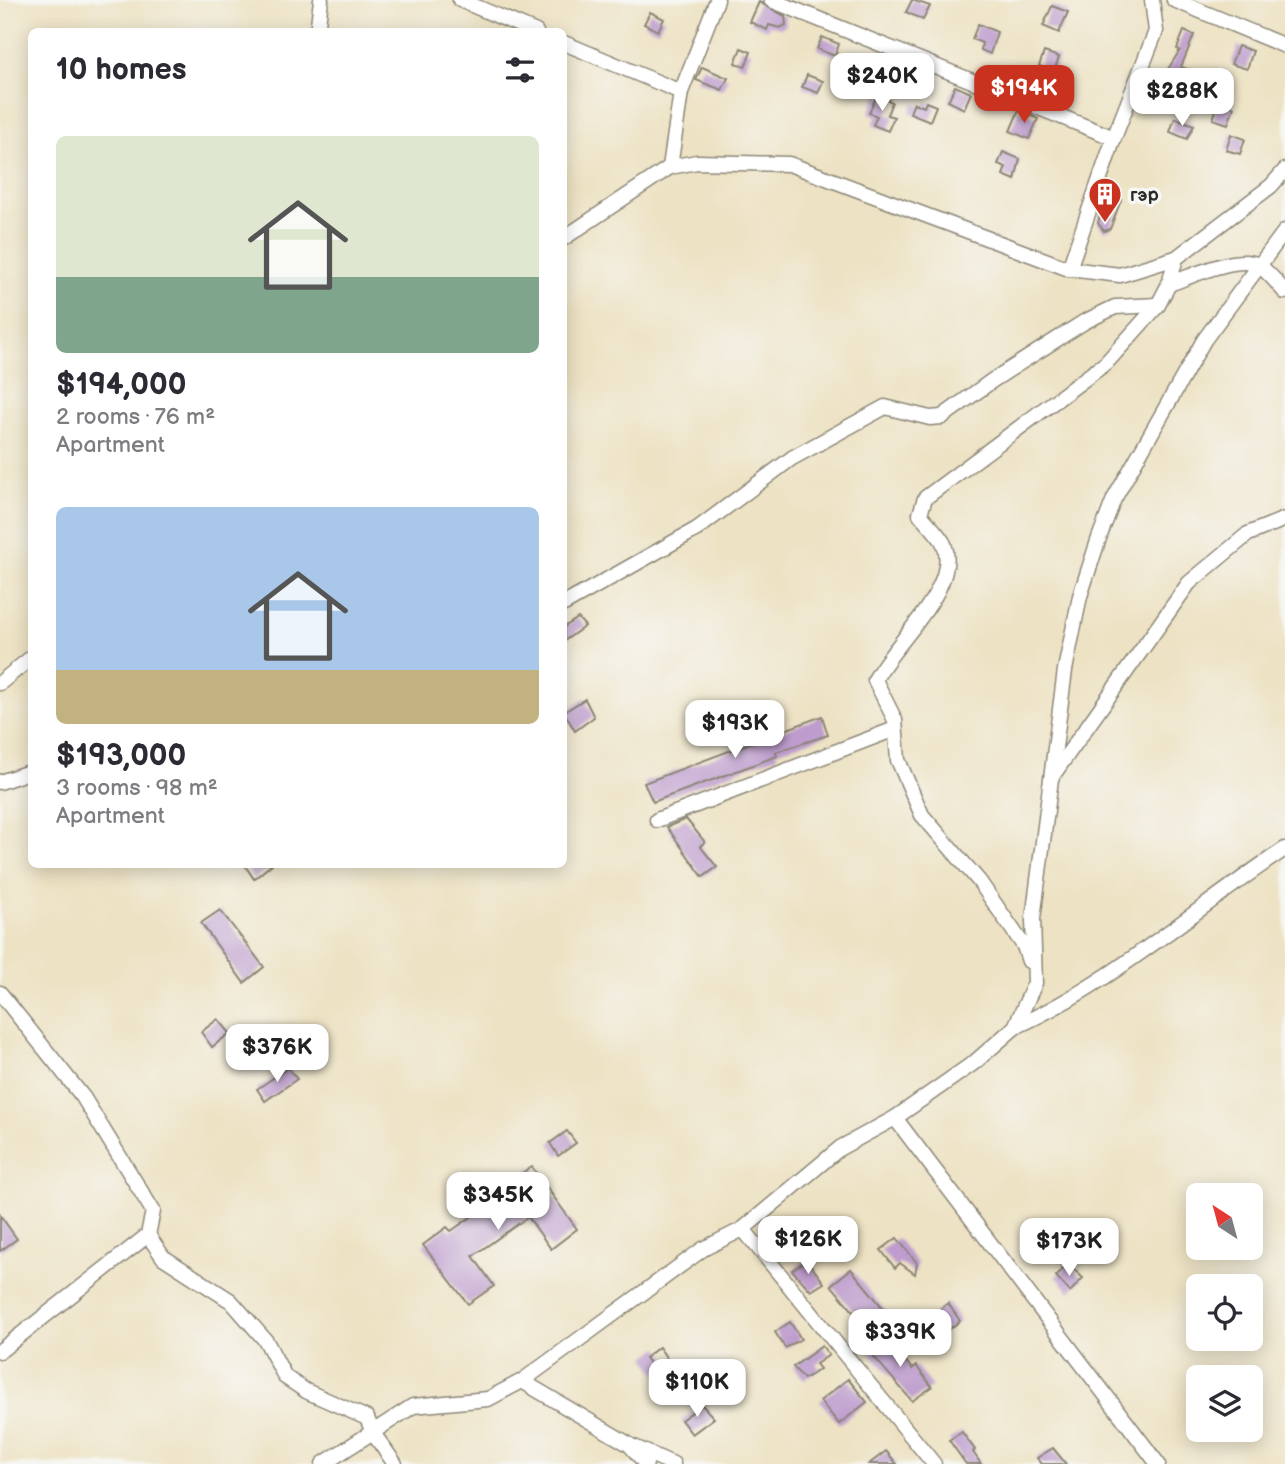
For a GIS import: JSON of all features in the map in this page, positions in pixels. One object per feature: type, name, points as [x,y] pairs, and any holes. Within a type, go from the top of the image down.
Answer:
[{"type":"street","points":[[318,28],[321,0]]},
{"type":"street","points":[[460,0],[526,28]]},
{"type":"street","points":[[670,167],[681,92],[717,0]]},
{"type":"street","points":[[771,0],[1114,138]]},
{"type":"street","points":[[1069,269],[1114,138],[1156,31],[1152,0]]},
{"type":"street","points":[[1174,0],[1285,46]]},
{"type":"street","points":[[567,44],[681,92]]},
{"type":"street","points":[[567,236],[670,167],[697,162],[789,164],[1069,269],[1120,275],[1176,258],[1271,186],[1285,170]]},
{"type":"street","points":[[1014,1027],[1035,983],[1033,919],[1065,670],[1080,596],[1114,499],[1204,340],[1285,232]]},
{"type":"street","points":[[1035,983],[1024,946],[979,880],[922,815],[898,760],[895,720],[874,680],[885,658],[920,620],[944,579],[944,545],[920,514],[925,498],[1106,363],[1158,305],[1169,284],[1176,258]]},
{"type":"street","points":[[1169,284],[1230,263],[1247,261],[1259,266],[1285,292]]},
{"type":"street","points":[[567,602],[697,529],[792,458],[885,407],[930,418],[942,417],[993,380],[1084,322],[1115,307],[1158,305]]},
{"type":"street","points":[[1050,779],[1189,583],[1248,534],[1285,519]]},
{"type":"street","points":[[0,683],[28,660]]},
{"type":"street","points":[[657,820],[895,729]]},
{"type":"street","points":[[0,782],[28,772]]},
{"type":"street","points":[[323,1464],[413,1406],[488,1399],[522,1381],[703,1249],[743,1229],[840,1148],[895,1118],[975,1062],[1014,1027],[1050,1012],[1109,975],[1285,849]]},
{"type":"street","points":[[0,993],[83,1097],[153,1211],[148,1235],[0,1351]]},
{"type":"street","points":[[895,1118],[1158,1464]]},
{"type":"street","points":[[743,1229],[934,1464]]},
{"type":"street","points":[[148,1235],[163,1256],[231,1301],[266,1341],[285,1377],[306,1391],[367,1418],[373,1433],[395,1464]]},
{"type":"street","points":[[522,1381],[630,1445],[673,1464]]},
{"type":"street","points":[[630,1445],[646,1464]]},
{"type":"building","points":[[912,0],[930,6],[923,20],[906,12]]},
{"type":"building","points":[[759,2],[785,16],[786,25],[780,28],[769,25],[767,30],[750,22]]},
{"type":"building","points":[[1052,6],[1068,12],[1059,33],[1043,26]]},
{"type":"building","points":[[650,12],[664,19],[658,31],[644,24]]},
{"type":"building","points":[[978,24],[997,32],[990,54],[981,50],[982,43],[972,39]]},
{"type":"building","points":[[1184,31],[1194,35],[1181,67],[1190,70],[1184,87],[1166,81],[1168,75],[1165,74],[1180,50],[1177,49]]},
{"type":"building","points":[[822,37],[839,44],[835,56],[817,49]]},
{"type":"building","points":[[1238,46],[1253,51],[1247,69],[1231,64]]},
{"type":"building","points":[[741,48],[751,52],[745,67],[735,63]]},
{"type":"building","points":[[1044,52],[1059,57],[1054,71],[1039,66]]},
{"type":"building","points":[[890,64],[905,71],[899,83],[885,77]]},
{"type":"building","points":[[702,67],[728,78],[722,90],[696,80]]},
{"type":"building","points":[[807,75],[823,81],[818,93],[802,87]]},
{"type":"building","points":[[955,86],[971,93],[964,109],[948,101]]},
{"type":"building","points":[[877,95],[892,102],[887,115],[894,117],[888,131],[873,125],[877,116],[869,113]]},
{"type":"building","points":[[926,102],[936,106],[930,121],[910,113],[914,103],[924,107]]},
{"type":"building","points":[[1219,102],[1234,107],[1228,124],[1213,119]]},
{"type":"building","points":[[1019,110],[1038,119],[1029,139],[1010,131]]},
{"type":"building","points":[[1175,118],[1194,125],[1187,139],[1170,132]]},
{"type":"building","points":[[1231,134],[1245,139],[1240,154],[1226,150]]},
{"type":"building","points":[[1003,152],[1020,159],[1015,180],[1003,175],[1006,167],[998,164]]},
{"type":"building","points":[[1105,193],[1121,200],[1110,229],[1104,231],[1098,223]]},
{"type":"building","points":[[578,618],[585,626],[567,639],[567,625]]},
{"type":"building","points":[[585,699],[594,717],[575,731],[567,717],[567,710]]},
{"type":"building","points":[[822,716],[828,735],[776,752],[777,756],[653,802],[644,783]]},
{"type":"building","points":[[686,819],[705,842],[700,846],[717,867],[703,877],[667,827]]},
{"type":"building","points":[[247,868],[267,868],[254,879]]},
{"type":"building","points":[[220,910],[264,967],[244,983],[201,923]]},
{"type":"building","points":[[218,1019],[230,1033],[212,1047],[201,1032]]},
{"type":"building","points":[[288,1068],[297,1079],[265,1101],[257,1089]]},
{"type":"building","points":[[567,1131],[576,1143],[558,1156],[550,1143]]},
{"type":"building","points":[[532,1167],[577,1229],[551,1249],[528,1217],[473,1256],[494,1286],[468,1304],[423,1245],[447,1227],[451,1231],[510,1190],[504,1185]]},
{"type":"building","points":[[0,1215],[17,1239],[0,1251]]},
{"type":"building","points":[[897,1238],[917,1263],[915,1274],[900,1263],[895,1268],[881,1250]]},
{"type":"building","points":[[807,1260],[824,1283],[811,1291],[792,1270]]},
{"type":"building","points":[[1068,1264],[1083,1278],[1070,1292],[1056,1276]]},
{"type":"building","points":[[851,1269],[893,1320],[873,1335],[831,1285]]},
{"type":"building","points":[[948,1303],[960,1321],[947,1331],[934,1314]]},
{"type":"building","points":[[790,1322],[801,1339],[785,1348],[775,1332]]},
{"type":"building","points":[[886,1336],[912,1369],[916,1366],[932,1387],[912,1401],[868,1350]]},
{"type":"building","points":[[822,1346],[829,1355],[816,1364],[820,1369],[804,1379],[793,1367]]},
{"type":"building","points":[[659,1347],[688,1389],[673,1400],[660,1384],[664,1382],[645,1358]]},
{"type":"building","points":[[848,1379],[867,1402],[839,1424],[820,1401]]},
{"type":"building","points":[[702,1405],[714,1418],[692,1434],[681,1420]]},
{"type":"building","points":[[962,1432],[981,1464],[966,1464],[949,1440]]},
{"type":"building","points":[[1053,1448],[1066,1464],[1042,1464],[1037,1458]]},
{"type":"building","points":[[886,1451],[897,1464],[869,1464]]},
{"type":"place","name":"гэр","points":[[1105,224]]}]
